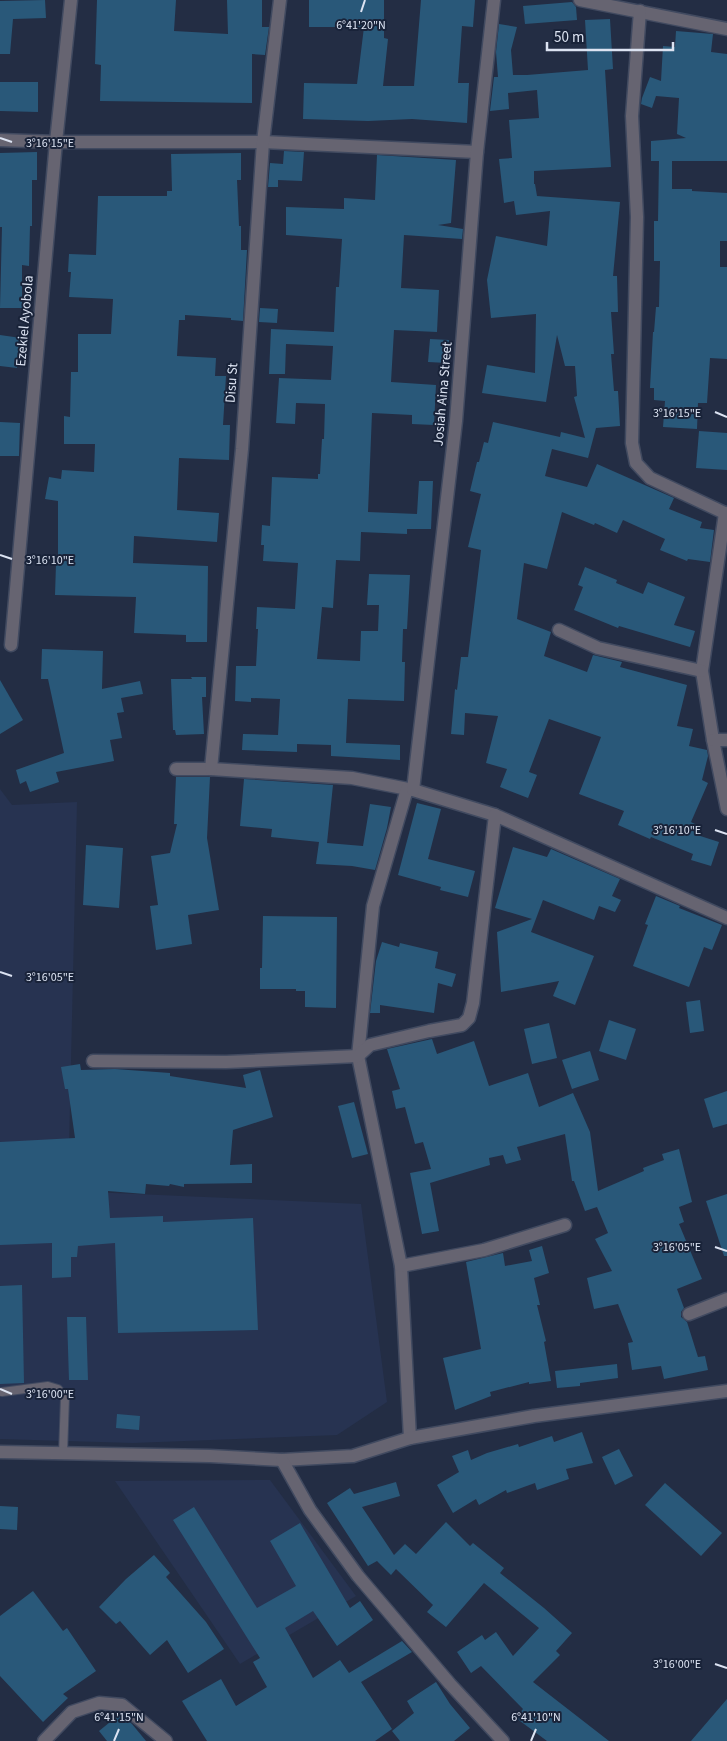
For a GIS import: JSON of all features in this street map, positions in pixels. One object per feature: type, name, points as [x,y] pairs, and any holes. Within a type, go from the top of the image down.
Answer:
[{"type":"street","name":"Ezekiel Ayobola","points":[[11,645],[56,142],[71,0]]},
{"type":"street","name":"Disu St","points":[[211,769],[242,449],[263,142],[280,0]]},
{"type":"street","name":"Josiah Aina Street","points":[[410,1438],[401,1266],[358,1056],[373,906],[399,811],[410,790],[456,421],[477,152],[494,0]]},
{"type":"street","points":[[580,0],[640,10],[727,29]]},
{"type":"street","points":[[640,10],[632,116],[637,217],[632,443],[636,463],[650,478],[726,514],[702,671],[727,809]]},
{"type":"street","points":[[0,140],[56,142],[263,142],[477,152]]},
{"type":"street","points":[[558,630],[598,648],[702,671]]},
{"type":"street","points":[[713,740],[727,740]]},
{"type":"street","points":[[176,769],[211,769],[352,778],[410,790],[495,815],[727,918]]},
{"type":"street","points":[[93,1061],[226,1062],[358,1056],[370,1045],[462,1025],[469,1018],[474,1004],[495,815]]},
{"type":"street","points":[[401,1266],[484,1250],[565,1225]]},
{"type":"street","points":[[689,1314],[727,1299]]},
{"type":"street","points":[[0,1452],[210,1456],[282,1460],[354,1456],[410,1438],[534,1416],[727,1391]]},
{"type":"street","points":[[282,1460],[310,1510],[358,1576],[450,1684],[503,1741]]},
{"type":"street","points":[[44,1741],[72,1712],[99,1703],[122,1705],[166,1741]]},
{"type":"lane","points":[[2,1392],[48,1386],[58,1389],[65,1397],[63,1454]]},
{"type":"shaded area","points":[[0,789],[12,805],[77,802],[68,1191],[361,1204],[387,1402],[337,1435],[133,1443],[0,1439]]},
{"type":"shaded area","points":[[270,1480],[356,1596],[240,1664],[115,1481]]},
{"type":"building","points":[[45,0],[46,18],[13,19],[10,54],[0,54],[0,1]]},
{"type":"building","points":[[97,0],[176,0],[174,31],[228,34],[227,0],[262,0],[262,27],[269,27],[265,55],[252,54],[252,103],[100,101],[101,65],[95,64]]},
{"type":"building","points":[[309,0],[384,0],[384,38],[388,39],[383,86],[414,86],[421,0],[475,0],[473,27],[462,26],[458,83],[469,83],[467,123],[412,119],[368,121],[303,119],[304,83],[357,84],[364,27],[309,27]]},
{"type":"building","points":[[572,2],[576,7],[577,20],[525,24],[523,6]]},
{"type":"building","points":[[610,19],[613,69],[605,70],[611,167],[534,171],[534,184],[537,196],[620,202],[613,276],[617,276],[618,312],[611,312],[614,354],[611,354],[614,391],[618,391],[620,426],[596,428],[588,458],[552,449],[545,476],[587,487],[597,464],[674,498],[669,509],[702,522],[700,528],[714,530],[710,562],[688,559],[687,561],[660,550],[665,539],[623,520],[617,533],[562,512],[547,569],[524,563],[517,619],[551,632],[544,656],[587,672],[593,655],[622,662],[620,667],[687,685],[677,726],[693,729],[689,746],[707,750],[708,756],[702,780],[708,783],[691,822],[697,825],[694,834],[719,842],[711,866],[691,860],[693,854],[651,837],[650,839],[618,825],[624,811],[579,794],[601,737],[549,719],[529,772],[537,775],[528,798],[500,787],[507,769],[486,763],[498,716],[465,713],[464,735],[451,734],[455,689],[457,690],[461,657],[468,657],[481,550],[468,547],[481,494],[470,491],[477,462],[479,462],[484,442],[488,443],[493,422],[560,437],[561,432],[585,438],[574,397],[577,396],[575,366],[565,366],[557,335],[546,402],[482,393],[487,365],[535,373],[536,314],[491,318],[487,280],[496,236],[547,246],[550,211],[516,215],[514,201],[504,203],[499,159],[512,158],[509,120],[539,118],[537,90],[508,93],[509,109],[490,111],[494,77],[498,77],[496,52],[499,24],[517,27],[511,50],[513,75],[527,75],[588,70],[585,20]]},
{"type":"building","points":[[676,31],[713,34],[711,52],[727,54],[727,161],[672,161],[672,189],[727,193],[727,241],[720,241],[720,267],[727,267],[727,359],[710,358],[707,403],[698,403],[697,429],[663,427],[665,401],[654,400],[654,388],[650,388],[653,332],[656,307],[659,307],[660,261],[654,261],[654,221],[658,221],[659,161],[651,161],[651,141],[686,138],[677,134],[679,98],[656,96],[652,108],[641,104],[650,77],[661,81],[663,46],[675,47]]},
{"type":"building","points":[[0,82],[38,82],[38,112],[0,111]]},
{"type":"building","points":[[284,151],[304,152],[302,181],[278,180],[278,187],[268,187],[270,163],[283,164]]},
{"type":"building","points":[[37,152],[37,180],[32,180],[32,226],[30,226],[29,266],[22,265],[22,308],[0,308],[2,227],[0,227],[0,153]]},
{"type":"building","points":[[241,153],[241,180],[237,180],[239,226],[241,226],[241,250],[247,250],[243,321],[231,320],[231,318],[185,315],[185,320],[179,320],[177,356],[216,358],[215,376],[226,376],[223,425],[230,425],[229,460],[179,458],[177,510],[219,513],[217,542],[134,536],[133,563],[208,566],[207,642],[186,642],[186,635],[134,633],[136,597],[55,595],[56,564],[58,564],[58,501],[45,499],[49,477],[61,479],[62,470],[94,472],[95,444],[64,444],[64,416],[70,417],[71,372],[78,372],[78,334],[111,334],[113,299],[69,297],[71,272],[68,272],[69,254],[96,255],[98,196],[167,196],[167,191],[172,191],[171,154]]},
{"type":"building","points":[[377,155],[456,160],[451,223],[438,225],[463,229],[462,239],[404,235],[401,288],[439,290],[437,332],[394,330],[391,382],[436,385],[434,425],[412,424],[412,415],[372,413],[368,512],[417,514],[419,481],[433,481],[431,529],[407,529],[407,534],[361,532],[360,561],[336,560],[333,608],[322,607],[317,659],[360,661],[361,631],[378,631],[379,605],[367,605],[369,574],[410,575],[407,629],[403,629],[402,662],[405,662],[404,701],[348,699],[346,743],[400,745],[400,760],[331,756],[331,745],[297,744],[297,752],[242,750],[243,734],[278,735],[280,699],[251,698],[251,702],[235,701],[236,666],[256,666],[257,607],[295,609],[298,563],[263,561],[264,545],[261,545],[262,525],[270,526],[272,477],[318,479],[322,439],[324,439],[325,404],[296,403],[295,424],[276,423],[279,378],[331,380],[333,346],[286,344],[285,374],[269,374],[271,329],[334,332],[336,287],[339,287],[342,239],[286,235],[286,207],[344,209],[344,198],[375,200]]},
{"type":"building","points":[[260,308],[278,309],[277,323],[259,322]]},
{"type":"building","points":[[0,335],[21,338],[17,368],[0,366]]},
{"type":"building","points":[[430,339],[449,340],[447,363],[428,362]]},
{"type":"building","points":[[0,422],[20,423],[19,456],[0,456]]},
{"type":"building","points":[[699,431],[727,433],[727,470],[696,468]]},
{"type":"building","points":[[585,567],[617,580],[616,583],[643,594],[648,582],[685,597],[674,625],[695,631],[690,647],[619,626],[618,628],[574,610],[583,587],[578,585]]},
{"type":"building","points":[[42,649],[103,651],[102,689],[140,681],[143,694],[121,698],[124,712],[117,713],[122,738],[110,740],[114,761],[56,772],[59,782],[30,792],[26,781],[20,784],[16,770],[64,753],[48,679],[41,679]]},
{"type":"building","points":[[191,677],[206,677],[206,697],[202,697],[204,734],[176,735],[175,730],[173,730],[171,679],[192,679]]},
{"type":"building","points":[[0,680],[23,720],[0,734]]},
{"type":"building","points":[[176,777],[210,777],[207,838],[219,910],[188,915],[192,944],[156,950],[150,906],[158,905],[151,856],[170,853],[177,824],[174,824]]},
{"type":"building","points":[[244,779],[333,785],[327,843],[363,846],[370,804],[391,807],[375,870],[352,866],[316,864],[319,842],[271,837],[272,829],[240,826]]},
{"type":"building","points":[[417,803],[441,809],[428,859],[475,871],[468,897],[440,890],[441,887],[398,875]]},
{"type":"building","points":[[86,845],[123,848],[119,908],[83,905]]},
{"type":"building","points":[[513,847],[547,857],[551,849],[620,879],[612,896],[621,900],[615,912],[599,906],[594,920],[543,900],[531,932],[594,956],[575,1005],[553,996],[559,981],[501,992],[497,932],[532,919],[495,908]]},
{"type":"building","points":[[656,896],[680,906],[679,908],[722,925],[712,950],[704,947],[689,987],[633,966],[648,925],[645,924]]},
{"type":"building","points":[[263,916],[337,917],[336,1008],[305,1007],[305,991],[296,991],[296,989],[260,989]]},
{"type":"building","points":[[382,942],[399,947],[400,943],[438,952],[435,968],[456,974],[452,987],[438,983],[434,1013],[380,1005],[380,1013],[370,1013],[376,961]]},
{"type":"building","points":[[700,1000],[704,1031],[690,1033],[686,1002]]},
{"type":"building","points":[[609,1020],[636,1029],[626,1060],[599,1051]]},
{"type":"building","points":[[549,1023],[557,1058],[532,1064],[524,1029]]},
{"type":"building","points":[[432,1039],[437,1054],[474,1041],[489,1086],[528,1073],[539,1107],[573,1093],[590,1132],[598,1191],[644,1171],[643,1168],[664,1160],[662,1154],[679,1149],[692,1202],[679,1207],[684,1222],[679,1224],[702,1279],[677,1289],[684,1308],[681,1312],[681,1317],[687,1322],[698,1357],[705,1356],[708,1370],[664,1379],[661,1366],[632,1370],[628,1343],[633,1342],[618,1304],[594,1309],[587,1278],[612,1271],[595,1239],[608,1233],[597,1207],[585,1211],[574,1181],[572,1181],[565,1134],[517,1147],[521,1160],[506,1164],[503,1155],[489,1158],[490,1165],[430,1183],[439,1231],[422,1234],[410,1173],[431,1169],[423,1142],[415,1144],[405,1107],[396,1109],[392,1091],[400,1089],[387,1049]]},
{"type":"building","points":[[590,1051],[599,1080],[572,1089],[562,1060]]},
{"type":"building","points":[[80,1064],[81,1070],[115,1069],[170,1073],[170,1076],[246,1088],[243,1075],[260,1070],[273,1117],[233,1130],[230,1165],[252,1164],[252,1183],[184,1184],[184,1187],[170,1184],[169,1186],[146,1184],[145,1194],[108,1191],[110,1218],[163,1216],[163,1222],[253,1218],[258,1330],[118,1333],[115,1243],[78,1246],[77,1257],[71,1257],[71,1277],[52,1278],[52,1243],[0,1245],[0,1142],[75,1138],[68,1089],[65,1089],[61,1067]]},
{"type":"building","points":[[727,1091],[727,1124],[713,1128],[704,1099]]},
{"type":"building","points":[[354,1102],[368,1154],[352,1158],[338,1106]]},
{"type":"building","points":[[727,1194],[727,1256],[724,1256],[706,1201]]},
{"type":"building","points":[[542,1246],[549,1273],[534,1278],[540,1305],[537,1305],[546,1341],[544,1342],[551,1381],[529,1384],[529,1382],[490,1392],[491,1396],[455,1410],[443,1358],[481,1349],[466,1262],[503,1253],[505,1266],[532,1261],[529,1250]]},
{"type":"building","points":[[22,1285],[24,1383],[0,1384],[0,1286]]},
{"type":"building","points":[[67,1317],[86,1317],[88,1380],[69,1380]]},
{"type":"building","points":[[617,1364],[618,1378],[580,1383],[580,1386],[557,1388],[555,1371]]},
{"type":"building","points":[[117,1414],[140,1416],[139,1430],[116,1428]]},
{"type":"building","points":[[582,1432],[593,1463],[566,1469],[569,1479],[537,1490],[535,1483],[507,1493],[506,1490],[479,1505],[476,1499],[453,1513],[437,1485],[459,1472],[452,1456],[468,1450],[471,1460],[518,1444],[519,1447],[552,1436],[554,1442]]},
{"type":"building","points":[[619,1449],[633,1476],[615,1485],[602,1457]]},
{"type":"building","points":[[396,1482],[400,1496],[362,1507],[394,1555],[405,1544],[416,1554],[446,1522],[470,1546],[473,1543],[504,1568],[500,1573],[572,1633],[556,1651],[560,1655],[533,1682],[609,1741],[547,1741],[516,1718],[523,1709],[481,1666],[471,1673],[457,1652],[482,1635],[485,1640],[496,1632],[513,1656],[539,1628],[484,1583],[446,1627],[427,1612],[433,1605],[396,1569],[391,1575],[377,1561],[368,1566],[327,1503],[350,1488],[354,1494]]},
{"type":"building","points":[[665,1483],[722,1533],[701,1556],[645,1505]]},
{"type":"building","points":[[0,1506],[18,1507],[17,1530],[0,1529]]},
{"type":"building","points":[[194,1507],[257,1608],[296,1586],[270,1541],[300,1523],[350,1608],[360,1601],[373,1620],[337,1646],[313,1611],[285,1628],[313,1678],[340,1660],[349,1673],[402,1641],[412,1652],[361,1682],[392,1729],[375,1741],[207,1741],[182,1701],[221,1679],[236,1706],[267,1687],[253,1662],[260,1658],[173,1520]]},
{"type":"building","points":[[154,1555],[170,1573],[166,1577],[206,1622],[224,1649],[188,1673],[167,1640],[150,1655],[120,1621],[116,1624],[99,1607],[126,1579]]},
{"type":"building","points":[[33,1591],[63,1631],[67,1628],[96,1671],[63,1694],[68,1698],[43,1722],[0,1676],[0,1616]]},
{"type":"building","points":[[436,1682],[450,1704],[470,1728],[454,1741],[400,1741],[392,1731],[414,1713],[407,1701]]},
{"type":"building","points":[[727,1699],[727,1741],[691,1741]]},
{"type":"building","points":[[120,1714],[132,1724],[146,1741],[107,1741],[99,1731]]}]
